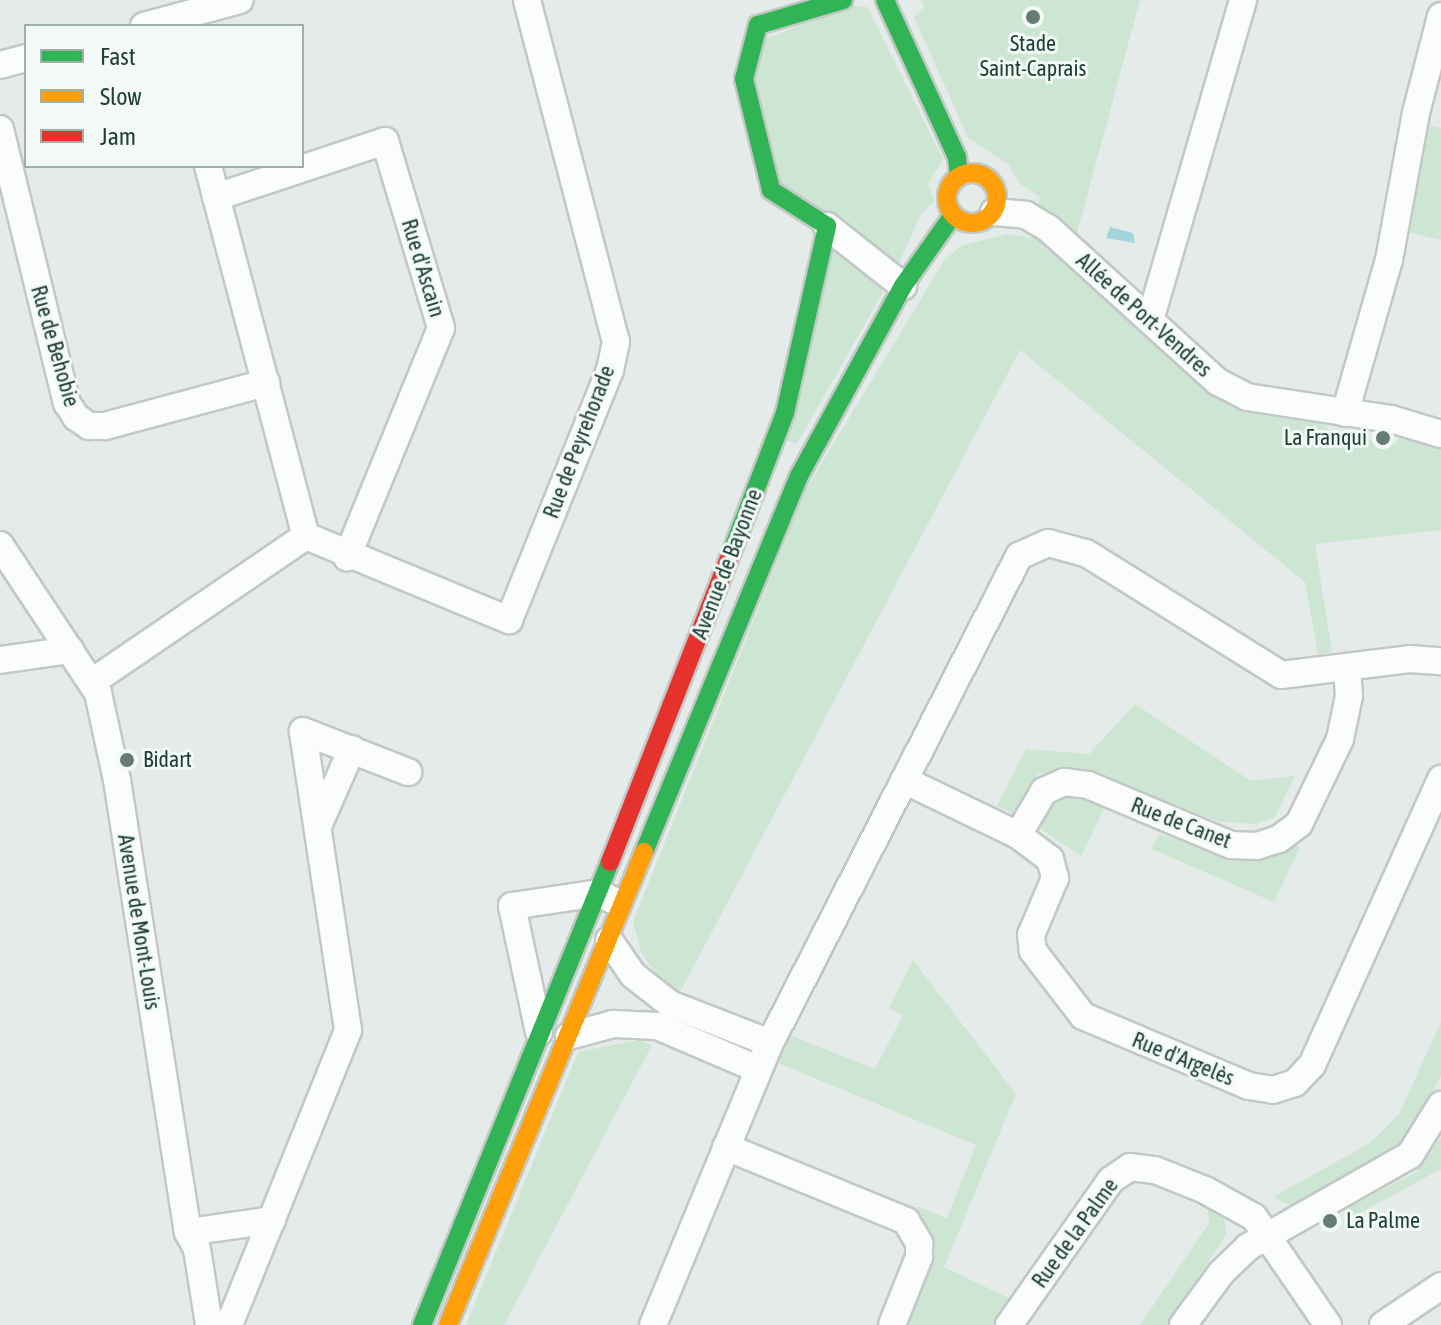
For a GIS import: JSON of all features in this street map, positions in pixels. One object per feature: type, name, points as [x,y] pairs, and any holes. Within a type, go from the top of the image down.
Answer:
[{"type":"street","points":[[161,24],[240,0]]},
{"type":"street","name":"Rue de Peyrehorade","points":[[306,536],[347,557],[509,620],[610,370],[616,342],[527,0]]},
{"type":"street","points":[[885,0],[957,157],[959,177],[947,194],[953,215],[969,224],[994,212],[993,184],[978,173],[959,177]]},
{"type":"street","points":[[1151,317],[1243,0]]},
{"type":"street","points":[[833,1],[758,25],[744,79],[771,190],[827,226],[903,286]]},
{"type":"street","points":[[1345,413],[1389,260],[1416,113],[1441,16]]},
{"type":"street","points":[[0,65],[24,59]]},
{"type":"street","points":[[1416,113],[1441,121]]},
{"type":"street","name":"Rue de Behobie","points":[[0,129],[67,403],[76,417],[89,426],[105,426],[266,383]]},
{"type":"street","name":"Rue d'Ascain","points":[[304,168],[385,141],[441,328],[347,557]]},
{"type":"street","points":[[92,682],[306,536],[209,168]]},
{"type":"street","name":"Rue d'Ascain","points":[[216,197],[304,168]]},
{"type":"street","name":"Allée de Port-Vendres","points":[[994,212],[1026,215],[1048,228],[1151,317],[1218,382],[1247,397],[1345,413],[1441,434]]},
{"type":"street","name":"Avenue de Bayonne","points":[[422,1325],[539,1032],[610,899],[799,476],[903,286],[953,215]]},
{"type":"street","name":"Avenue de Bayonne","points":[[448,1325],[609,940],[610,899],[785,413],[827,226]]},
{"type":"street","points":[[653,1325],[770,1043],[1014,566],[1037,545],[1062,544],[1086,553],[1269,670],[1295,676],[1409,659],[1441,661]]},
{"type":"street","name":"Avenue de Mont-Louis","points":[[0,545],[92,682],[117,780],[188,1232],[197,1249],[209,1325]]},
{"type":"street","points":[[0,660],[70,650]]},
{"type":"street","name":"Rue de Canet","points":[[1018,835],[1044,791],[1074,782],[1220,842],[1269,844],[1299,824],[1340,739],[1349,696],[1347,668]]},
{"type":"street","points":[[229,1325],[348,1030],[303,731],[408,772]]},
{"type":"street","points":[[317,827],[352,749]]},
{"type":"street","name":"Rue d'Argelès","points":[[904,780],[1018,835],[1044,852],[1054,869],[1053,888],[1031,942],[1037,960],[1073,1006],[1092,1022],[1249,1086],[1273,1090],[1295,1083],[1312,1065],[1441,779]]},
{"type":"street","points":[[539,1032],[512,906],[610,899]]},
{"type":"street","points":[[609,940],[633,975],[670,1004],[770,1043]]},
{"type":"street","points":[[569,1036],[613,1024],[657,1026],[758,1069]]},
{"type":"street","points":[[1183,1325],[1221,1273],[1267,1236],[1400,1163],[1420,1145],[1441,1105]]},
{"type":"street","points":[[726,1147],[906,1221],[919,1243],[919,1257],[892,1325]]},
{"type":"street","name":"Rue de la Palme","points":[[1009,1325],[1111,1180],[1130,1167],[1155,1170],[1231,1202],[1254,1217],[1328,1325]]},
{"type":"street","points":[[188,1232],[272,1220]]},
{"type":"street","points":[[1383,1325],[1441,1286]]},
{"type":"green space","points":[[921,0],[1140,0],[1076,237],[1038,206],[1040,197],[1019,183],[1008,164],[968,138],[914,17],[924,7]]},
{"type":"green space","points":[[850,5],[867,7],[943,159],[928,184],[934,202],[921,214],[900,261],[886,265],[776,181],[752,79],[761,41]]},
{"type":"green space","points":[[1427,125],[1441,128],[1441,240],[1403,231]]},
{"type":"green space","points":[[1009,234],[1040,239],[1228,404],[1323,422],[1331,434],[1395,444],[1400,436],[1441,448],[1441,530],[1315,544],[1332,652],[1318,654],[1305,582],[1020,350],[680,992],[656,974],[641,952],[633,922],[806,489],[945,259],[963,245]]},
{"type":"green space","points":[[833,247],[873,271],[883,292],[797,444],[783,439]]},
{"type":"green space","points":[[1135,704],[1251,781],[1295,776],[1275,817],[1256,824],[1219,822],[1082,768],[1038,774],[1017,815],[997,806],[1026,749],[1089,754]]},
{"type":"green space","points":[[1072,790],[1105,807],[1081,856],[1041,829],[1045,802]]},
{"type":"green space","points":[[1158,834],[1214,848],[1289,842],[1300,847],[1274,902],[1152,849]]},
{"type":"green space","points":[[913,960],[1016,1094],[944,1267],[1015,1301],[999,1325],[903,1325],[927,1230],[916,1206],[947,1218],[976,1145],[778,1063],[789,1035],[875,1069],[903,1015],[889,1008]]},
{"type":"green space","points":[[1441,1022],[1441,1075],[1405,1143],[1296,1208],[1273,1197],[1370,1143],[1399,1114]]},
{"type":"green space","points":[[638,1040],[652,1045],[504,1325],[466,1325],[578,1052]]},
{"type":"green space","points":[[1441,1137],[1441,1169],[1351,1218],[1346,1209],[1416,1172]]},
{"type":"green space","points":[[1207,1201],[1224,1215],[1226,1235],[1167,1325],[1140,1325],[1209,1223]]},
{"type":"water","points":[[1110,227],[1133,233],[1135,243],[1106,238]]},
{"type":"traffic: fast","points":[[732,551],[785,413],[827,226],[771,190],[744,79],[758,25],[843,0]]},
{"type":"traffic: fast","points":[[885,0],[957,157],[959,177]]},
{"type":"traffic: fast","points":[[644,852],[799,476],[903,286],[953,215]]},
{"type":"traffic: fast","points":[[422,1325],[610,862]]},
{"type":"traffic: slow","points":[[972,173],[990,180],[997,198],[990,216],[972,223],[954,216],[947,198],[954,180],[972,173]]},
{"type":"traffic: slow","points":[[448,1325],[644,852]]},
{"type":"traffic: jam","points":[[610,862],[732,551]]},
{"type":"place","name":"Stade Saint-Caprais","points":[[1033,17]]},
{"type":"place","name":"La Franqui","points":[[1383,438]]},
{"type":"place","name":"Bidart","points":[[127,760]]},
{"type":"place","name":"La Palme","points":[[1330,1221]]}]
